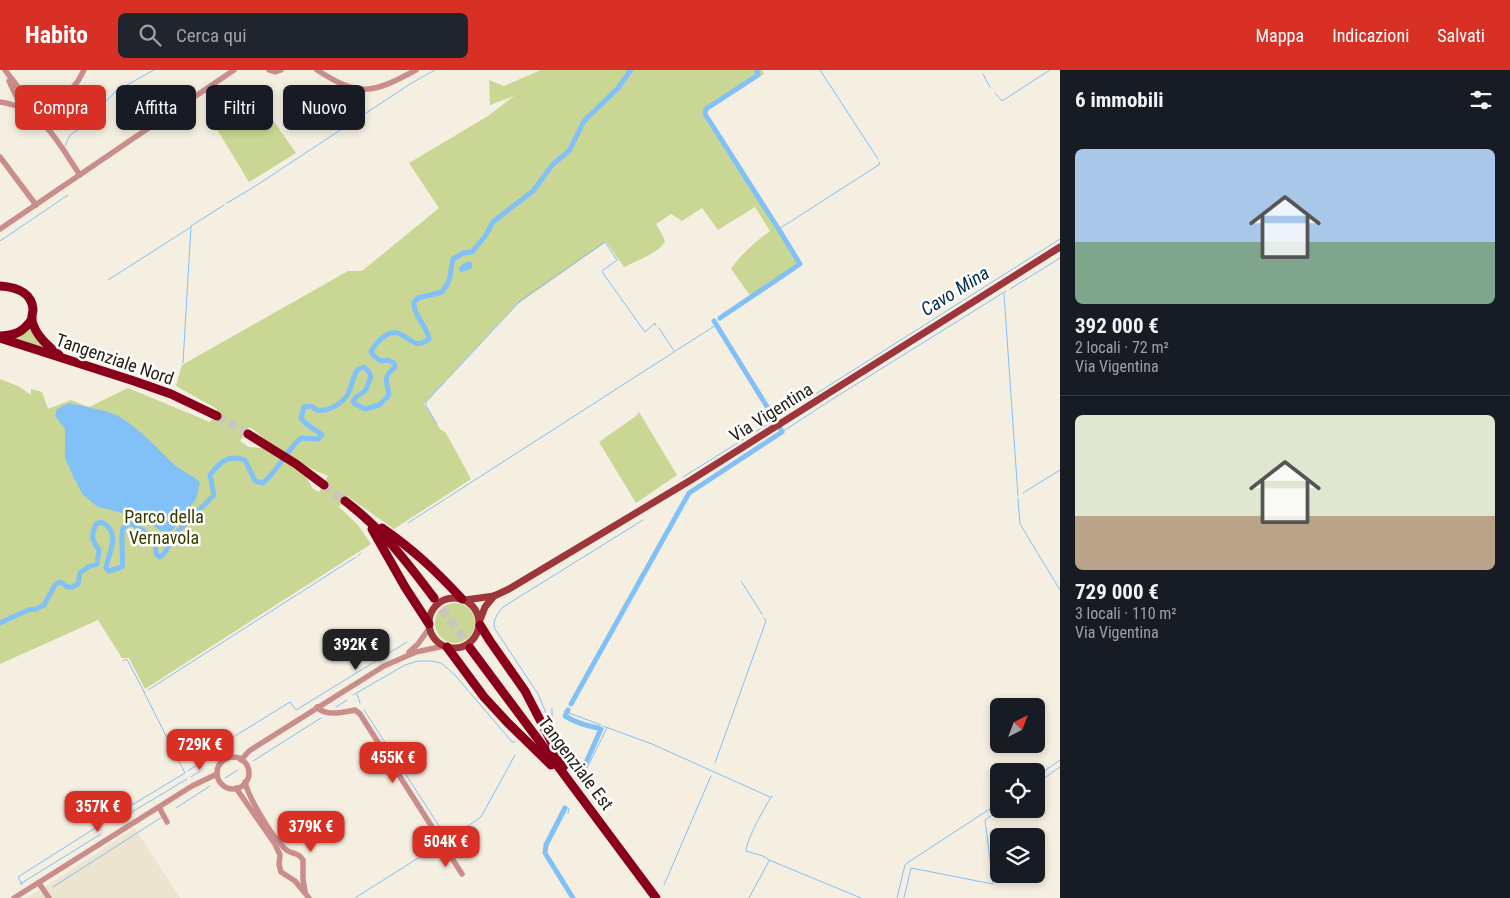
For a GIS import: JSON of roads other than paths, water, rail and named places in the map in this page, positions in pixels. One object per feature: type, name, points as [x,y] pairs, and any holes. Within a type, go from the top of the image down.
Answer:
[{"type":"highway","points":[[0,286],[21,290],[29,298],[32,319],[37,331],[46,344],[63,358]]},
{"type":"highway","points":[[0,337],[14,336],[25,329],[32,319]]},
{"type":"highway","name":"Tangenziale Nord","points":[[0,337],[171,394],[217,416]]},
{"type":"highway","points":[[248,434],[324,485]]},
{"type":"highway","points":[[345,501],[407,545],[463,600]]},
{"type":"highway","points":[[362,514],[391,543],[434,598]]},
{"type":"highway","points":[[362,514],[380,541],[429,626]]},
{"type":"highway","points":[[480,623],[525,691],[551,743],[596,817]]},
{"type":"highway","points":[[445,647],[507,722],[546,759],[596,817]]},
{"type":"highway","name":"Tangenziale Est","points":[[470,648],[656,898]]},
{"type":"main road","name":"Via Vigentina","points":[[429,626],[432,612],[440,603],[452,598],[463,600],[494,596],[509,589],[690,480],[1060,247]]},
{"type":"main road","name":"Via Vigentina","points":[[445,647],[460,648],[473,641],[477,635],[485,607],[494,596]]},
{"type":"main road","points":[[463,600],[474,608],[480,623]]},
{"type":"main road","points":[[429,626],[435,639],[445,647]]},
{"type":"street","points":[[5,70],[15,92]]},
{"type":"street","points":[[5,70],[16,85]]},
{"type":"street","points":[[75,70],[81,77]]},
{"type":"street","points":[[75,85],[84,70]]},
{"type":"street","points":[[0,229],[234,70]]},
{"type":"street","points":[[269,70],[275,72],[281,70]]},
{"type":"street","points":[[319,70],[336,82],[350,87],[372,90],[416,70]]},
{"type":"street","points":[[402,70],[405,76]]},
{"type":"street","points":[[0,102],[15,104]]},
{"type":"street","points":[[49,130],[80,176]]},
{"type":"street","points":[[0,157],[36,205]]},
{"type":"street","name":"Via Vigentina","points":[[406,655],[418,644],[429,626]]},
{"type":"street","name":"Via Vigentina","points":[[241,760],[249,751],[384,666],[406,655],[445,647]]},
{"type":"street","points":[[326,701],[334,710],[340,712]]},
{"type":"street","points":[[317,707],[327,712],[355,710],[360,714],[462,874]]},
{"type":"street","points":[[220,783],[217,769],[222,761],[232,757],[241,760],[247,768],[248,772],[245,782],[251,799],[277,840],[291,852],[298,854],[303,860],[304,868],[302,871],[305,892]]},
{"type":"street","points":[[14,898],[192,786],[217,774]]},
{"type":"street","points":[[192,786],[207,782],[220,783],[228,788],[236,788],[245,782]]},
{"type":"street","points":[[236,788],[275,844],[280,858],[279,869],[284,875],[290,877],[297,876],[302,871]]},
{"type":"street","points":[[158,807],[168,822]]},
{"type":"street","points":[[280,858],[291,852]]},
{"type":"street","points":[[290,877],[309,898]]},
{"type":"street","points":[[39,883],[48,898]]},
{"type":"water","points":[[470,261],[472,268],[460,272],[459,268],[464,263]]},
{"type":"water","points":[[69,403],[118,416],[142,433],[177,467],[200,482],[196,499],[171,532],[157,529],[148,519],[98,507],[83,495],[65,458],[65,429],[55,416],[57,409]]},
{"type":"waterway","points":[[65,146],[70,135],[81,128],[116,91],[154,70]]},
{"type":"waterway","points":[[227,203],[410,84],[435,70]]},
{"type":"waterway","points":[[0,623],[44,605],[55,585],[60,582],[67,587],[78,584],[80,573],[88,567],[97,564],[99,550],[94,543],[93,537],[96,524],[101,522],[108,526],[113,537],[106,568],[109,571],[122,567],[123,528],[130,523],[152,539],[156,548],[156,554],[160,557],[163,555],[178,531],[214,495],[210,475],[217,466],[229,459],[239,458],[245,460],[255,481],[263,483],[301,438],[318,439],[322,435],[306,424],[301,418],[304,407],[310,406],[321,410],[338,404],[348,394],[358,369],[364,367],[371,377],[365,391],[353,401],[365,409],[379,405],[389,395],[387,377],[395,367],[394,363],[388,360],[381,361],[375,357],[371,352],[376,344],[387,334],[392,333],[400,334],[417,343],[429,339],[426,329],[416,312],[414,302],[418,298],[442,292],[449,279],[453,259],[463,253],[472,252],[486,235],[493,222],[533,191],[553,164],[569,151],[584,121],[618,88],[631,70]]},
{"type":"waterway","points":[[757,70],[758,75],[706,109],[705,114],[776,225]]},
{"type":"waterway","points":[[820,70],[878,159]]},
{"type":"waterway","points":[[995,93],[1002,101],[1050,70]]},
{"type":"waterway","points":[[983,74],[990,87]]},
{"type":"waterway","points":[[779,229],[880,164],[879,162]]},
{"type":"waterway","points":[[0,241],[68,195]]},
{"type":"waterway","points":[[183,363],[191,226],[224,205]]},
{"type":"waterway","points":[[108,280],[191,227]]},
{"type":"waterway","points":[[720,318],[800,264],[778,228]]},
{"type":"waterway","name":"Cavo Mina","points":[[781,416],[1060,239]]},
{"type":"waterway","points":[[437,424],[426,406],[426,402],[521,300],[605,242],[617,260],[602,271],[605,276],[645,332],[655,323],[656,326]]},
{"type":"waterway","points":[[1010,289],[1060,258]]},
{"type":"waterway","points":[[782,432],[1006,291]]},
{"type":"waterway","points":[[1004,294],[1018,496]]},
{"type":"waterway","points":[[714,321],[776,421]]},
{"type":"waterway","points":[[408,523],[716,325]]},
{"type":"waterway","points":[[659,328],[674,351]]},
{"type":"waterway","points":[[683,477],[776,419]]},
{"type":"waterway","points":[[571,704],[689,493],[782,432],[780,428]]},
{"type":"waterway","points":[[1023,493],[1060,470]]},
{"type":"waterway","points":[[1018,499],[1020,524],[1060,590]]},
{"type":"waterway","points":[[546,713],[538,694],[495,629],[494,623],[499,612],[503,607],[643,520]]},
{"type":"waterway","points":[[358,556],[361,553]]},
{"type":"waterway","points":[[148,690],[356,557]]},
{"type":"waterway","points":[[741,581],[762,614]]},
{"type":"waterway","points":[[715,763],[766,621],[764,618]]},
{"type":"waterway","points":[[188,771],[227,745],[227,741],[290,702],[296,710],[407,642]]},
{"type":"waterway","points":[[123,661],[126,659],[128,661],[145,692]]},
{"type":"waterway","points":[[353,695],[405,665],[418,661],[441,663],[454,674],[512,742],[515,742]]},
{"type":"waterway","points":[[22,884],[18,877],[185,773],[144,692]]},
{"type":"waterway","points":[[357,694],[360,703]]},
{"type":"waterway","points":[[336,707],[347,700]]},
{"type":"waterway","points":[[550,722],[552,720],[552,708]]},
{"type":"waterway","points":[[364,710],[449,839],[481,817],[515,755]]},
{"type":"waterway","points":[[568,710],[565,716],[581,724],[598,728]]},
{"type":"waterway","points":[[564,711],[601,725]]},
{"type":"waterway","points":[[253,761],[321,718]]},
{"type":"waterway","points":[[603,726],[652,744],[770,797]]},
{"type":"waterway","points":[[587,768],[607,728]]},
{"type":"waterway","points":[[584,767],[601,729]]},
{"type":"waterway","points":[[1045,771],[1060,760]]},
{"type":"waterway","points":[[1045,778],[1060,767]]},
{"type":"waterway","points":[[225,778],[238,770]]},
{"type":"waterway","points":[[191,777],[200,771]]},
{"type":"waterway","points":[[664,885],[711,776]]},
{"type":"waterway","points":[[132,812],[187,779]]},
{"type":"waterway","points":[[176,808],[210,786]]},
{"type":"waterway","points":[[772,796],[752,832],[746,851],[763,856],[861,898]]},
{"type":"waterway","points":[[565,808],[546,845],[545,853],[573,898]]},
{"type":"waterway","points":[[568,813],[569,808]]},
{"type":"waterway","points":[[897,898],[907,863],[990,809]]},
{"type":"waterway","points":[[53,887],[162,817]]},
{"type":"waterway","points":[[904,898],[911,868],[993,884],[985,820],[990,817]]},
{"type":"waterway","points":[[20,884],[101,834]]},
{"type":"waterway","points":[[355,898],[434,848]]},
{"type":"waterway","points":[[749,898],[769,861]]},
{"type":"tunnel","points":[[217,416],[248,434]]},
{"type":"tunnel","points":[[324,485],[345,501]]},
{"type":"tunnel","points":[[434,598],[470,648]]},
{"type":"park label","name":"Parco della Vernavola","points":[[164,526]]}]
